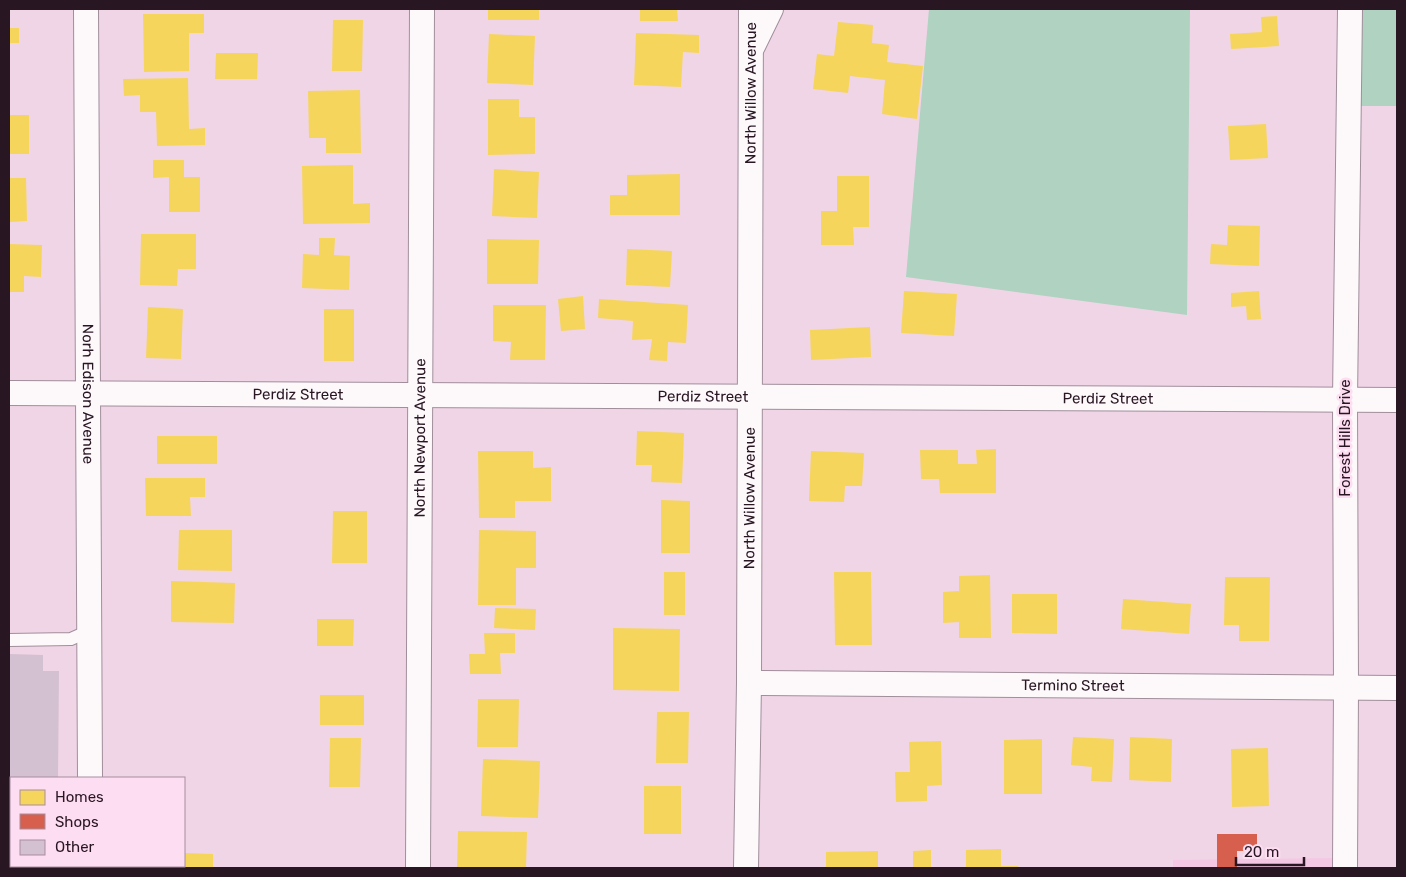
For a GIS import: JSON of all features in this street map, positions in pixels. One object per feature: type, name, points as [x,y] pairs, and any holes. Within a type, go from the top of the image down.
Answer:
[{"type":"street","name":"Norh Edison Avenue","points":[[86,9],[90,777]]},
{"type":"street","name":"North Newport Avenue","points":[[418,868],[422,9]]},
{"type":"street","name":"North Willow Avenue","points":[[746,868],[749,683],[751,9]]},
{"type":"street","points":[[750,52],[771,9]]},
{"type":"street","name":"Forest Hills Drive","points":[[1345,868],[1345,400],[1350,9]]},
{"type":"street","name":"Perdiz Street","points":[[9,393],[1397,400]]},
{"type":"street","name":"Termino Street","points":[[749,683],[1397,688]]},
{"type":"lane","points":[[9,640],[72,639],[89,630]]},
{"type":"shaded area","points":[[1333,858],[1333,868],[1173,868],[1173,860]]},
{"type":"green space","points":[[929,9],[1190,9],[1187,315],[906,277]]},
{"type":"green space","points":[[1350,9],[1397,9],[1397,106],[1349,106]]},
{"type":"building: Homes","points":[[488,9],[539,9],[539,20],[488,20]]},
{"type":"building: Homes","points":[[640,9],[677,9],[678,21],[640,21]]},
{"type":"building: Homes","points":[[143,14],[204,14],[204,33],[189,33],[189,71],[144,72]]},
{"type":"building: Homes","points":[[1277,16],[1279,46],[1231,49],[1230,34],[1262,32],[1261,17]]},
{"type":"building: Homes","points":[[333,20],[363,20],[362,71],[332,71]]},
{"type":"building: Homes","points":[[838,22],[873,25],[872,43],[889,45],[887,62],[923,66],[917,119],[882,114],[885,80],[850,76],[848,93],[813,89],[817,54],[834,56]]},
{"type":"building: Homes","points":[[9,28],[19,28],[19,43],[9,43]]},
{"type":"building: Homes","points":[[636,33],[699,35],[699,53],[683,52],[681,87],[634,85]]},
{"type":"building: Homes","points":[[489,34],[535,36],[533,85],[487,83]]},
{"type":"building: Homes","points":[[216,53],[258,53],[257,79],[215,79]]},
{"type":"building: Homes","points":[[188,78],[189,129],[205,128],[205,145],[157,146],[156,112],[140,112],[140,95],[124,96],[123,79]]},
{"type":"building: Homes","points":[[360,90],[361,153],[326,153],[326,138],[309,138],[308,91]]},
{"type":"building: Homes","points":[[488,99],[519,99],[519,117],[535,117],[535,154],[488,155]]},
{"type":"building: Homes","points":[[9,115],[29,115],[29,154],[9,154]]},
{"type":"building: Homes","points":[[1266,124],[1268,158],[1230,160],[1228,126]]},
{"type":"building: Homes","points":[[153,160],[184,160],[184,177],[200,177],[200,212],[169,212],[169,177],[153,178]]},
{"type":"building: Homes","points":[[353,165],[353,204],[370,203],[370,223],[303,224],[302,166]]},
{"type":"building: Homes","points":[[494,169],[539,172],[537,218],[492,216]]},
{"type":"building: Homes","points":[[680,174],[680,215],[610,215],[610,195],[627,195],[627,175]]},
{"type":"building: Homes","points":[[837,176],[869,176],[869,227],[853,227],[854,245],[821,245],[821,211],[837,211]]},
{"type":"building: Homes","points":[[9,178],[26,178],[27,221],[9,222]]},
{"type":"building: Homes","points":[[1228,225],[1260,226],[1259,266],[1210,264],[1211,244],[1227,245]]},
{"type":"building: Homes","points":[[141,234],[196,234],[196,269],[178,269],[177,286],[140,285]]},
{"type":"building: Homes","points":[[319,238],[335,238],[334,255],[350,256],[349,290],[302,288],[303,254],[319,255]]},
{"type":"building: Homes","points":[[487,239],[539,240],[538,284],[487,284]]},
{"type":"building: Homes","points":[[9,244],[42,245],[41,277],[24,276],[24,292],[9,292]]},
{"type":"building: Homes","points":[[627,249],[672,251],[670,287],[626,285]]},
{"type":"building: Homes","points":[[904,291],[957,294],[954,336],[901,333]]},
{"type":"building: Homes","points":[[1259,291],[1261,319],[1247,320],[1246,306],[1231,307],[1231,293]]},
{"type":"building: Homes","points":[[583,296],[585,329],[561,331],[558,299]]},
{"type":"building: Homes","points":[[599,299],[688,305],[686,343],[668,342],[667,361],[649,360],[652,339],[632,340],[633,321],[598,318]]},
{"type":"building: Homes","points":[[493,305],[546,305],[545,360],[510,360],[511,342],[493,341]]},
{"type":"building: Homes","points":[[148,307],[183,309],[181,359],[146,358]]},
{"type":"building: Homes","points":[[324,309],[354,309],[354,361],[324,361]]},
{"type":"building: Homes","points":[[870,327],[871,357],[811,360],[810,330]]},
{"type":"building: Homes","points":[[637,431],[684,433],[682,483],[651,482],[652,465],[636,465]]},
{"type":"building: Homes","points":[[157,436],[217,436],[217,464],[157,464]]},
{"type":"building: Homes","points":[[996,449],[996,493],[940,493],[939,479],[921,479],[920,450],[958,450],[958,464],[977,464],[976,450]]},
{"type":"building: Homes","points":[[478,451],[533,451],[533,468],[551,467],[551,501],[515,501],[515,518],[479,518]]},
{"type":"building: Homes","points":[[811,451],[864,453],[862,486],[845,486],[844,502],[809,501]]},
{"type":"building: Homes","points":[[145,478],[205,478],[205,497],[190,497],[191,516],[146,516]]},
{"type":"building: Homes","points":[[661,500],[690,501],[690,553],[661,553]]},
{"type":"building: Homes","points":[[333,511],[367,511],[367,563],[332,563]]},
{"type":"building: Homes","points":[[179,530],[232,530],[232,571],[178,570]]},
{"type":"building: Homes","points":[[479,530],[536,531],[536,568],[516,568],[516,605],[478,605]]},
{"type":"building: Homes","points":[[664,572],[685,572],[685,615],[664,615]]},
{"type":"building: Homes","points":[[834,572],[871,572],[872,645],[835,645]]},
{"type":"building: Homes","points":[[990,575],[991,638],[959,638],[959,622],[943,623],[943,592],[959,591],[959,576]]},
{"type":"building: Homes","points":[[1225,577],[1270,577],[1269,641],[1239,641],[1239,625],[1224,625]]},
{"type":"building: Homes","points":[[171,581],[235,583],[234,623],[171,622]]},
{"type":"building: Homes","points":[[1012,594],[1057,594],[1057,634],[1012,633]]},
{"type":"building: Homes","points":[[1123,599],[1191,604],[1189,634],[1121,629]]},
{"type":"building: Homes","points":[[495,608],[536,609],[535,630],[494,628]]},
{"type":"building: Homes","points":[[317,619],[354,619],[353,646],[317,646]]},
{"type":"building: Homes","points":[[613,628],[680,629],[679,691],[613,690]]},
{"type":"building: Homes","points":[[484,633],[515,633],[515,653],[500,653],[501,674],[470,674],[469,654],[485,654]]},
{"type":"building: Homes","points":[[320,695],[364,695],[364,725],[320,725]]},
{"type":"building: Homes","points":[[478,699],[519,699],[518,747],[477,747]]},
{"type":"building: Homes","points":[[657,712],[689,712],[688,763],[656,763]]},
{"type":"building: Homes","points":[[1073,737],[1114,739],[1112,782],[1091,781],[1092,767],[1071,765]]},
{"type":"building: Homes","points":[[1130,737],[1172,739],[1171,782],[1129,780]]},
{"type":"building: Homes","points":[[330,738],[361,738],[360,787],[329,787]]},
{"type":"building: Homes","points":[[1042,739],[1042,794],[1004,794],[1004,740]]},
{"type":"building: Homes","points":[[941,741],[942,785],[927,786],[927,801],[896,802],[895,772],[910,772],[909,742]]},
{"type":"building: Homes","points":[[1268,748],[1269,806],[1232,807],[1231,749]]},
{"type":"building: Homes","points":[[483,759],[540,761],[538,818],[481,816]]},
{"type":"building: Homes","points":[[644,786],[681,786],[681,834],[644,834]]},
{"type":"building: Homes","points":[[458,831],[527,832],[526,868],[457,868]]},
{"type":"building: Homes","points":[[1001,849],[1001,866],[1018,866],[1019,868],[966,868],[966,850]]},
{"type":"building: Homes","points":[[931,850],[931,868],[913,868],[913,851]]},
{"type":"building: Homes","points":[[878,851],[878,868],[826,868],[826,852]]},
{"type":"building: Homes","points":[[185,853],[213,854],[213,868],[162,868],[185,867]]},
{"type":"building: Shops","points":[[1217,834],[1257,834],[1257,851],[1237,851],[1237,867],[1217,867]]},
{"type":"building: Other","points":[[9,654],[43,655],[43,671],[59,671],[58,777],[10,777],[10,867],[57,868],[9,868]]}]
